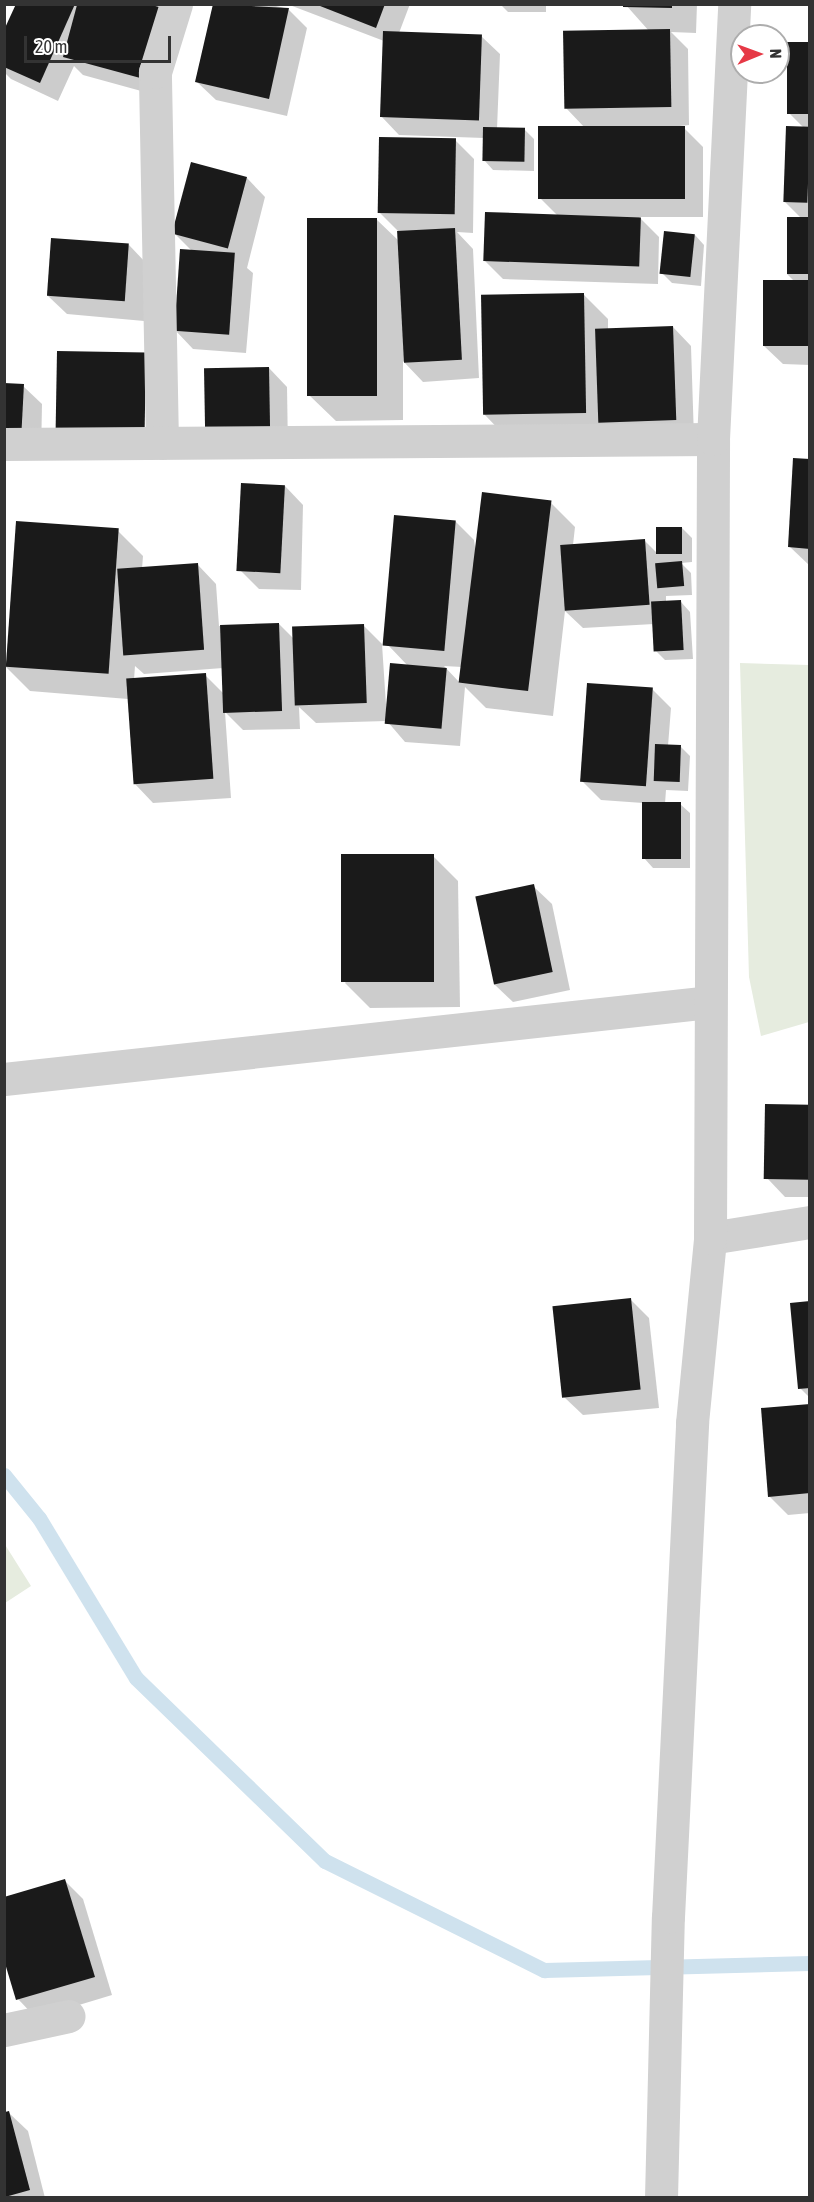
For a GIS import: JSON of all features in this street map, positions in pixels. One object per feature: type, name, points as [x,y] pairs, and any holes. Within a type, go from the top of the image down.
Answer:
[{"type":"street","points":[[162,443],[155,72],[176,4]]},
{"type":"street","points":[[660,2198],[668,1917],[692,1423],[710,1238],[709,1002],[713,439],[734,4]]},
{"type":"street","points":[[4,444],[713,439]]},
{"type":"street","points":[[4,1079],[709,1002]]},
{"type":"street","points":[[710,1238],[810,1222]]},
{"type":"street","points":[[4,2030],[69,2016]]},
{"type":"shaded area","points":[[740,663],[809,665],[809,1022],[761,1036],[749,977]]},
{"type":"shaded area","points":[[4,1543],[31,1586],[5,1603],[4,1603]]},
{"type":"building","points":[[16,4],[75,4],[40,83],[4,67],[4,30]]},
{"type":"building","points":[[213,4],[289,8],[269,99],[195,82]]},
{"type":"building","points":[[315,4],[385,4],[376,28]]},
{"type":"building","points":[[623,4],[672,4],[672,8],[623,7]]},
{"type":"building","points":[[77,5],[151,5],[164,8],[144,79],[63,57]]},
{"type":"building","points":[[670,29],[671,107],[564,109],[563,31]]},
{"type":"building","points":[[383,31],[482,34],[479,120],[380,117]]},
{"type":"building","points":[[790,42],[810,42],[810,114],[787,114]]},
{"type":"building","points":[[538,126],[685,126],[685,199],[538,199]]},
{"type":"building","points":[[786,126],[810,127],[807,203],[783,202]]},
{"type":"building","points":[[483,127],[525,128],[524,162],[482,161]]},
{"type":"building","points":[[379,137],[456,138],[455,214],[378,213]]},
{"type":"building","points":[[191,162],[247,177],[228,248],[172,233]]},
{"type":"building","points":[[485,212],[641,217],[639,266],[483,261]]},
{"type":"building","points":[[787,217],[810,217],[810,274],[787,274]]},
{"type":"building","points":[[307,218],[377,218],[377,396],[307,396]]},
{"type":"building","points":[[455,228],[462,360],[404,363],[397,231]]},
{"type":"building","points":[[664,231],[695,234],[690,277],[660,274]]},
{"type":"building","points":[[51,238],[129,243],[125,301],[47,296]]},
{"type":"building","points":[[180,249],[235,253],[229,335],[174,331]]},
{"type":"building","points":[[763,280],[810,280],[810,346],[763,346]]},
{"type":"building","points":[[584,293],[586,413],[483,415],[481,295]]},
{"type":"building","points":[[673,326],[676,420],[598,423],[595,329]]},
{"type":"building","points":[[57,351],[146,353],[145,433],[56,431]]},
{"type":"building","points":[[269,367],[270,433],[205,434],[204,368]]},
{"type":"building","points":[[4,383],[24,384],[21,438],[4,437]]},
{"type":"building","points":[[793,458],[810,459],[810,549],[788,547]]},
{"type":"building","points":[[241,483],[285,485],[280,573],[236,571]]},
{"type":"building","points":[[482,492],[551,501],[528,691],[459,683]]},
{"type":"building","points":[[394,515],[456,520],[444,651],[383,646]]},
{"type":"building","points":[[16,521],[119,528],[109,674],[6,667]]},
{"type":"building","points":[[656,527],[682,527],[682,554],[656,554]]},
{"type":"building","points":[[645,539],[650,605],[565,611],[560,545]]},
{"type":"building","points":[[682,561],[684,586],[657,588],[655,563]]},
{"type":"building","points":[[198,563],[204,650],[123,655],[117,569]]},
{"type":"building","points":[[681,600],[684,650],[654,652],[651,602]]},
{"type":"building","points":[[279,623],[282,711],[223,713],[220,625]]},
{"type":"building","points":[[364,624],[367,703],[295,705],[292,627]]},
{"type":"building","points":[[390,663],[447,668],[441,729],[385,724]]},
{"type":"building","points":[[206,673],[213,779],[134,784],[126,679]]},
{"type":"building","points":[[587,683],[653,688],[646,786],[580,782]]},
{"type":"building","points":[[655,744],[681,745],[680,782],[654,781]]},
{"type":"building","points":[[642,802],[681,802],[681,859],[642,859]]},
{"type":"building","points":[[341,854],[434,854],[434,982],[341,982]]},
{"type":"building","points":[[534,884],[553,972],[494,985],[475,896]]},
{"type":"building","points":[[765,1104],[810,1105],[809,1180],[764,1179]]},
{"type":"building","points":[[631,1298],[641,1389],[562,1398],[552,1306]]},
{"type":"building","points":[[810,1301],[810,1388],[798,1389],[790,1303]]},
{"type":"building","points":[[810,1404],[810,1493],[768,1497],[761,1408]]},
{"type":"building","points":[[65,1879],[95,1977],[16,2000],[4,1960],[4,1897]]},
{"type":"building","points":[[9,2111],[30,2190],[5,2197],[5,2112]]},
{"type":"waterway","points":[[4,1475],[39,1518],[136,1678],[325,1861],[544,1970],[810,1963]]}]
